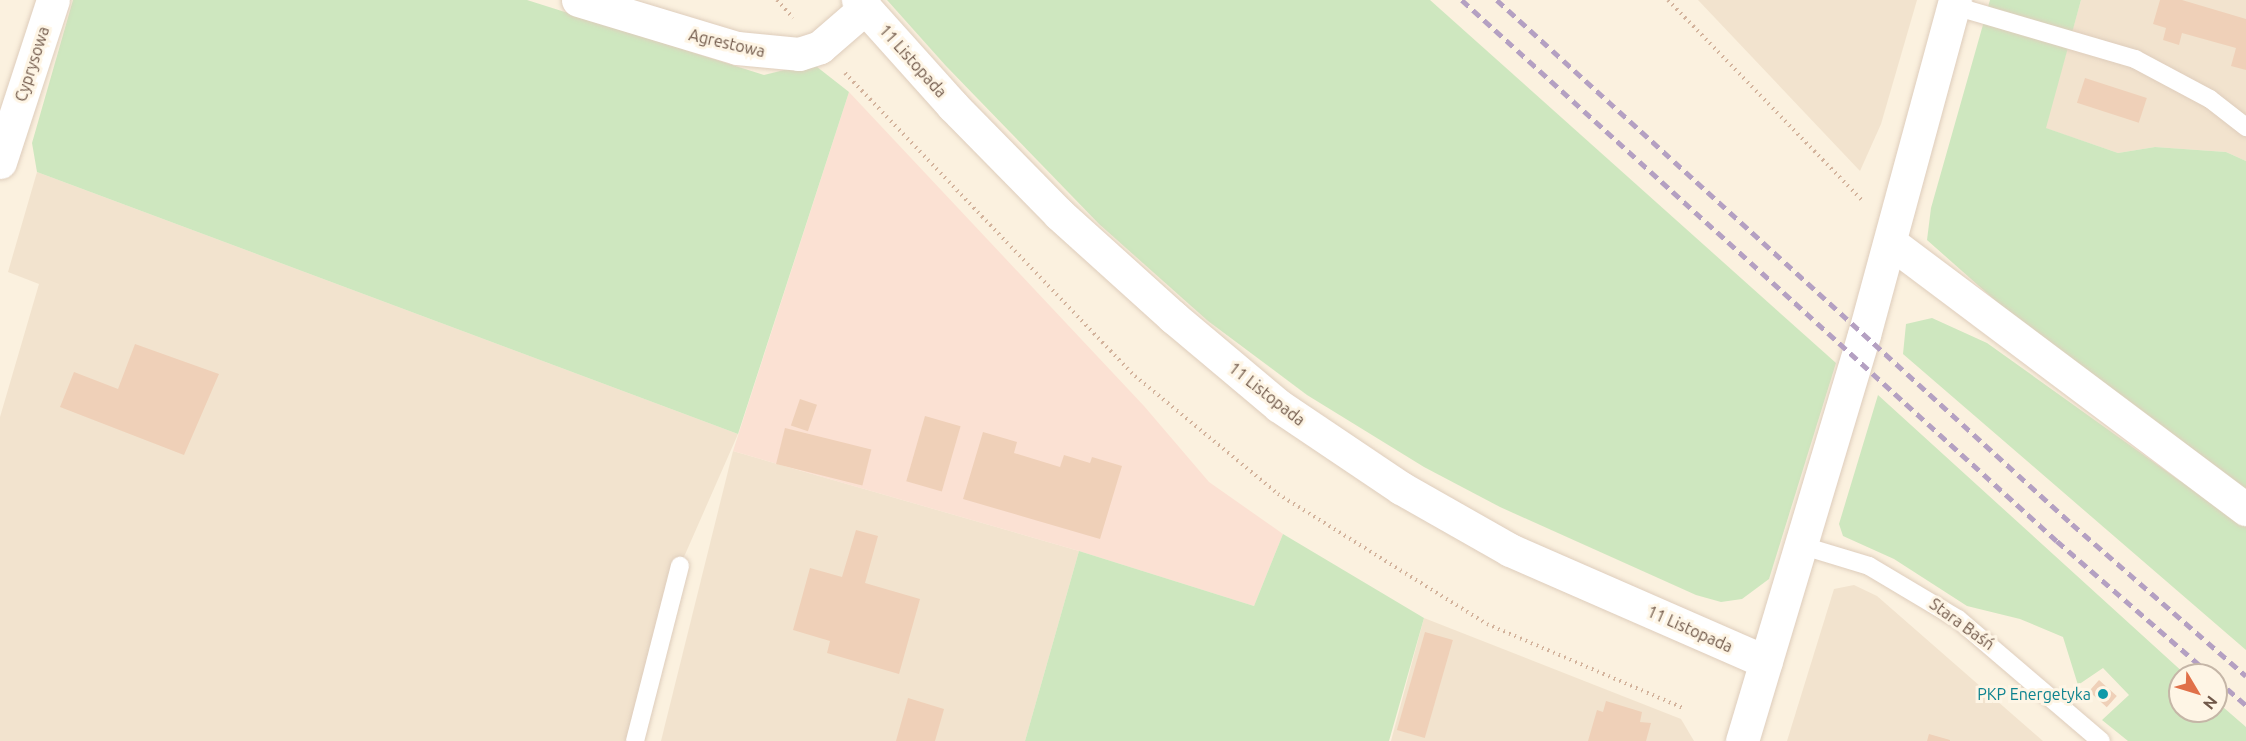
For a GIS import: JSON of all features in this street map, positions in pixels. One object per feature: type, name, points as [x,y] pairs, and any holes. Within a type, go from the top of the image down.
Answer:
[{"type":"street","name":"Cyprysowa","points":[[0,162],[53,0]]},
{"type":"street","name":"Agrestowa","points":[[578,0],[737,48],[799,54],[820,47],[861,4]]},
{"type":"street","points":[[1742,741],[1890,242],[1954,3]]},
{"type":"street","name":"11 Listopada","points":[[861,4],[953,106],[1059,214],[1173,317],[1279,405],[1401,488],[1510,550],[1766,662]]},
{"type":"street","points":[[1890,242],[2246,509]]},
{"type":"lane","points":[[1954,3],[2135,59],[2210,99],[2246,127]]},
{"type":"lane","name":"Stara Baśń","points":[[1800,544],[1869,566],[1958,619],[2101,741]]},
{"type":"lane","points":[[635,741],[680,566]]},
{"type":"path","points":[[777,0],[1135,376],[1278,494],[1488,624],[1683,708]]},
{"type":"path","points":[[1668,0],[1866,204],[1890,242]]},
{"type":"shaded area","points":[[1698,0],[1917,0],[1881,124],[1860,171]]},
{"type":"shaded area","points":[[2081,0],[2246,0],[2246,161],[2226,152],[2155,147],[2118,153],[2045,128]]},
{"type":"shaded area","points":[[849,92],[1144,406],[1209,482],[1283,534],[1254,606],[1079,551],[733,451]]},
{"type":"shaded area","points":[[37,172],[738,434],[680,566],[635,741],[0,741],[0,417],[39,284],[8,272]]},
{"type":"shaded area","points":[[733,451],[1079,551],[1025,741],[661,741]]},
{"type":"shaded area","points":[[1854,585],[1877,596],[2043,741],[1787,741],[1834,589]]},
{"type":"shaded area","points":[[1424,618],[1681,719],[1694,741],[1391,741]]},
{"type":"green space","points":[[73,0],[527,0],[764,75],[812,63],[849,92],[738,434],[37,172],[32,143]]},
{"type":"green space","points":[[887,0],[1430,0],[1836,363],[1769,579],[1742,599],[1721,602],[1696,595],[1500,507],[1424,467],[1307,395],[1208,321],[1099,224],[946,66]]},
{"type":"green space","points":[[1990,0],[2081,0],[2046,128],[2118,153],[2155,147],[2226,152],[2246,161],[2246,650],[1903,354],[1906,324],[1932,318],[1987,343],[2180,481],[2184,444],[2032,333],[1927,240],[1931,208]]},
{"type":"green space","points":[[1878,395],[2173,663],[2168,663],[2168,723],[2228,723],[2228,711],[2246,727],[2246,741],[2128,741],[2102,720],[2129,695],[2103,668],[2078,685],[2063,637],[2020,619],[1967,606],[1894,559],[1843,536],[1839,524]]},
{"type":"green space","points":[[1283,534],[1424,618],[1389,741],[1025,741],[1079,551],[1254,606]]},
{"type":"building","points":[[2160,0],[2182,0],[2246,19],[2246,70],[2231,66],[2236,48],[2182,33],[2179,45],[2163,40],[2166,28],[2153,24]]},
{"type":"building","points":[[2085,78],[2147,98],[2139,123],[2077,103]]},
{"type":"building","points":[[135,344],[219,374],[184,455],[60,407],[74,372],[118,389]]},
{"type":"building","points":[[800,399],[817,405],[808,431],[791,425]]},
{"type":"building","points":[[925,416],[961,426],[942,492],[906,481]]},
{"type":"building","points":[[785,428],[871,450],[862,485],[776,464]]},
{"type":"building","points":[[983,432],[1017,442],[1014,453],[1060,467],[1064,455],[1090,463],[1092,457],[1122,466],[1100,539],[963,499]]},
{"type":"building","points":[[856,530],[878,536],[865,583],[920,599],[899,674],[827,653],[830,641],[793,630],[810,568],[842,577]]},
{"type":"building","points":[[1425,632],[1453,640],[1425,738],[1397,730]]},
{"type":"building","name":"PKP Energetyka","points":[[2099,680],[2117,696],[2107,707],[2089,691]]},
{"type":"building","points":[[908,698],[944,709],[935,741],[896,741]]},
{"type":"building","points":[[1606,701],[1642,712],[1640,722],[1651,723],[1646,741],[1588,741],[1597,710],[1603,712]]},
{"type":"building","points":[[1929,734],[1950,740],[1950,741],[1927,741]]},
{"type":"railway","points":[[1462,0],[2057,541],[2197,663]]},
{"type":"railway","points":[[1497,0],[2072,524],[2246,676]]},
{"type":"railway","points":[[2228,689],[2246,705]]},
{"type":"place","name":"PKP Energetyka","points":[[2103,694]]}]
